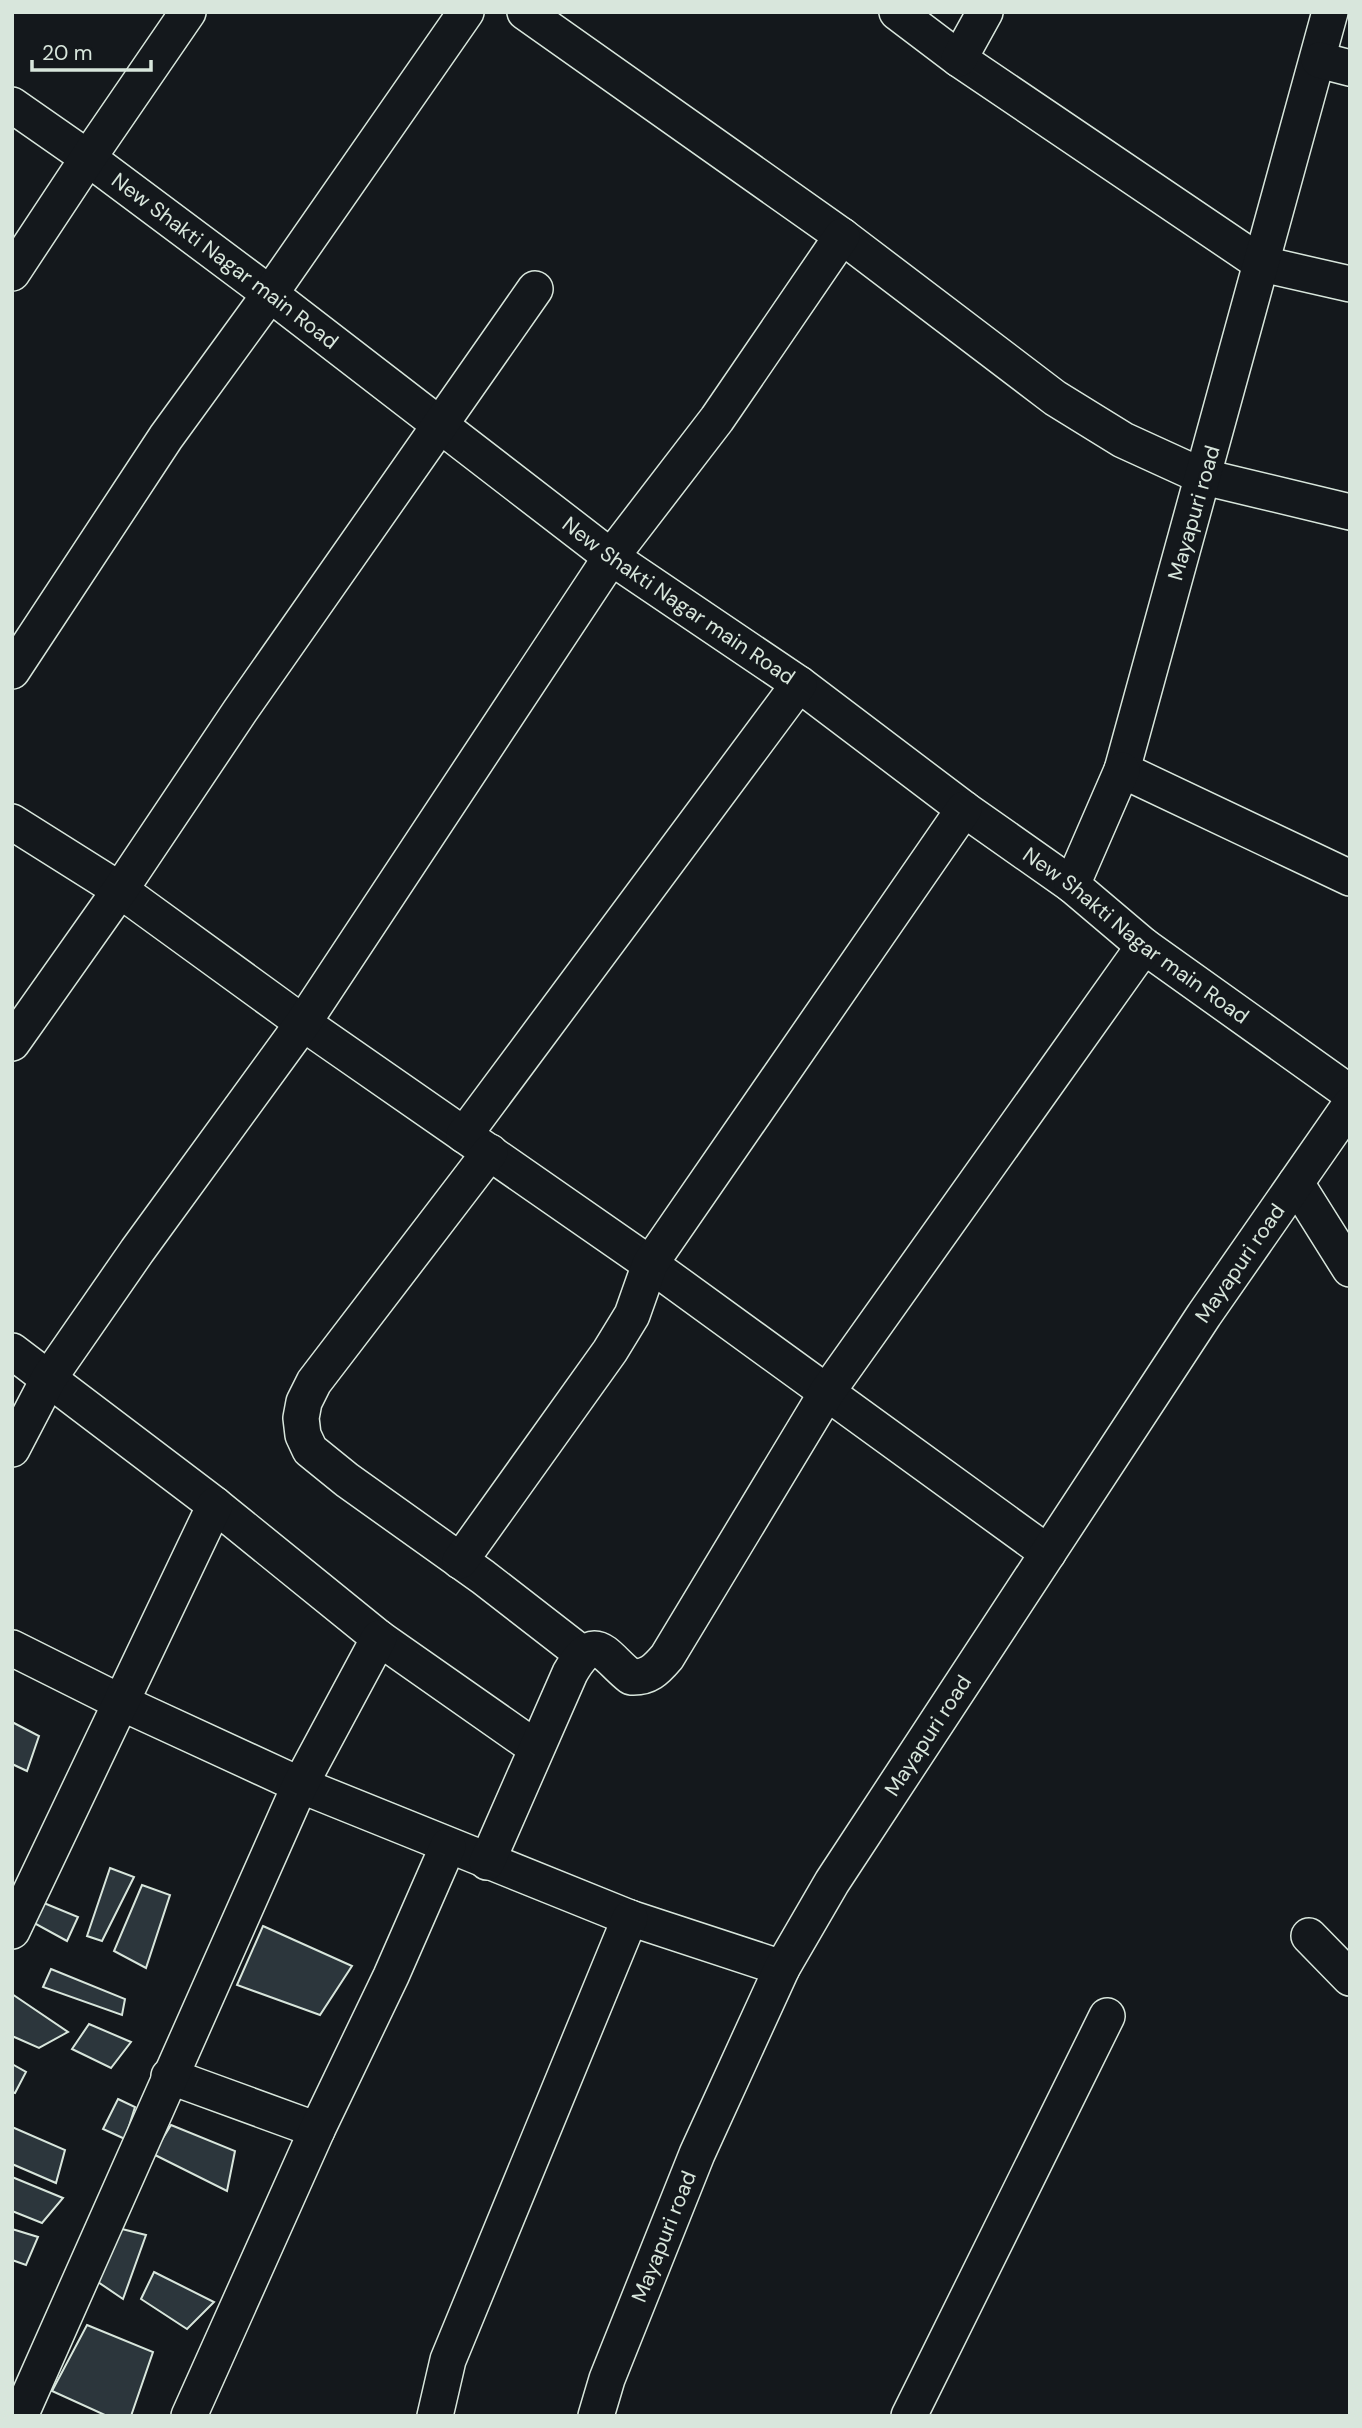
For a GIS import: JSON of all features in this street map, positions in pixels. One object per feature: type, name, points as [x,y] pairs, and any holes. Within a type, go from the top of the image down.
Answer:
[{"type":"street","points":[[12,273],[188,12]]},
{"type":"street","points":[[12,671],[166,437],[270,294],[466,12]]},
{"type":"street","points":[[525,12],[842,236],[1055,398],[1123,440],[1204,477],[1350,512]]},
{"type":"street","points":[[897,12],[959,59],[1262,264],[1350,284]]},
{"type":"street","points":[[959,59],[985,12]]},
{"type":"street","name":"Mayapuri road","points":[[1072,885],[1122,770],[1262,264],[1334,64],[1330,12]]},
{"type":"street","name":"New Shakti Nagar main Road","points":[[12,104],[270,294],[611,557],[799,684],[964,809],[1072,885],[1144,946],[1350,1093]]},
{"type":"street","points":[[12,1449],[49,1378],[303,1023],[611,557],[717,419],[842,236]]},
{"type":"street","points":[[12,1043],[535,289]]},
{"type":"street","points":[[581,1653],[310,1450],[303,1435],[301,1418],[304,1402],[314,1382],[477,1143],[799,684]]},
{"type":"street","points":[[1122,770],[1350,878]]},
{"type":"street","points":[[460,1561],[610,1351],[632,1315],[650,1264],[964,809]]},
{"type":"street","points":[[12,822],[120,890],[303,1023],[650,1264],[1048,1553]]},
{"type":"street","points":[[487,1862],[581,1653],[591,1649],[600,1650],[614,1659],[631,1677],[643,1677],[656,1670],[679,1637],[827,1392],[1144,946]]},
{"type":"street","name":"Mayapuri road","points":[[596,2416],[607,2379],[697,2154],[782,1968],[832,1882],[1204,1315],[1350,1105]]},
{"type":"street","points":[[1296,1183],[1350,1269]]},
{"type":"street","points":[[12,1352],[215,1505],[379,1637],[536,1748]]},
{"type":"street","points":[[12,1931],[215,1505]]},
{"type":"street","points":[[20,2416],[300,1785],[379,1637]]},
{"type":"street","points":[[12,1647],[120,1702],[300,1785],[630,1919],[782,1968]]},
{"type":"street","points":[[189,2416],[317,2130],[391,1976],[449,1846]]},
{"type":"street","points":[[435,2416],[449,2360],[630,1919]]},
{"type":"street","points":[[1309,1936],[1350,1978]]},
{"type":"street","points":[[909,2416],[1107,2016]]},
{"type":"street","points":[[169,2076],[317,2130]]},
{"type":"building","points":[[12,1722],[39,1736],[27,1771],[12,1764]]},
{"type":"building","points":[[110,1868],[134,1877],[102,1941],[87,1936]]},
{"type":"building","points":[[142,1885],[170,1895],[146,1968],[114,1951]]},
{"type":"building","points":[[39,1901],[78,1917],[67,1941],[34,1923]]},
{"type":"building","points":[[263,1926],[352,1966],[320,2015],[237,1985]]},
{"type":"building","points":[[51,1969],[125,1999],[122,2015],[43,1987]]},
{"type":"building","points":[[12,1994],[68,2032],[39,2048],[12,2036]]},
{"type":"building","points":[[89,2024],[131,2042],[111,2068],[72,2049]]},
{"type":"building","points":[[12,2064],[26,2072],[15,2093],[12,2092]]},
{"type":"building","points":[[118,2099],[135,2107],[125,2139],[103,2129]]},
{"type":"building","points":[[171,2125],[235,2151],[227,2191],[153,2154]]},
{"type":"building","points":[[12,2127],[65,2150],[56,2183],[12,2164]]},
{"type":"building","points":[[12,2177],[63,2198],[42,2223],[12,2211]]},
{"type":"building","points":[[114,2227],[146,2235],[123,2299],[98,2282]]},
{"type":"building","points":[[12,2229],[38,2237],[26,2265],[12,2260]]},
{"type":"building","points":[[154,2272],[214,2302],[187,2329],[141,2299]]},
{"type":"building","points":[[87,2325],[153,2352],[131,2416],[107,2416],[52,2391]]}]
